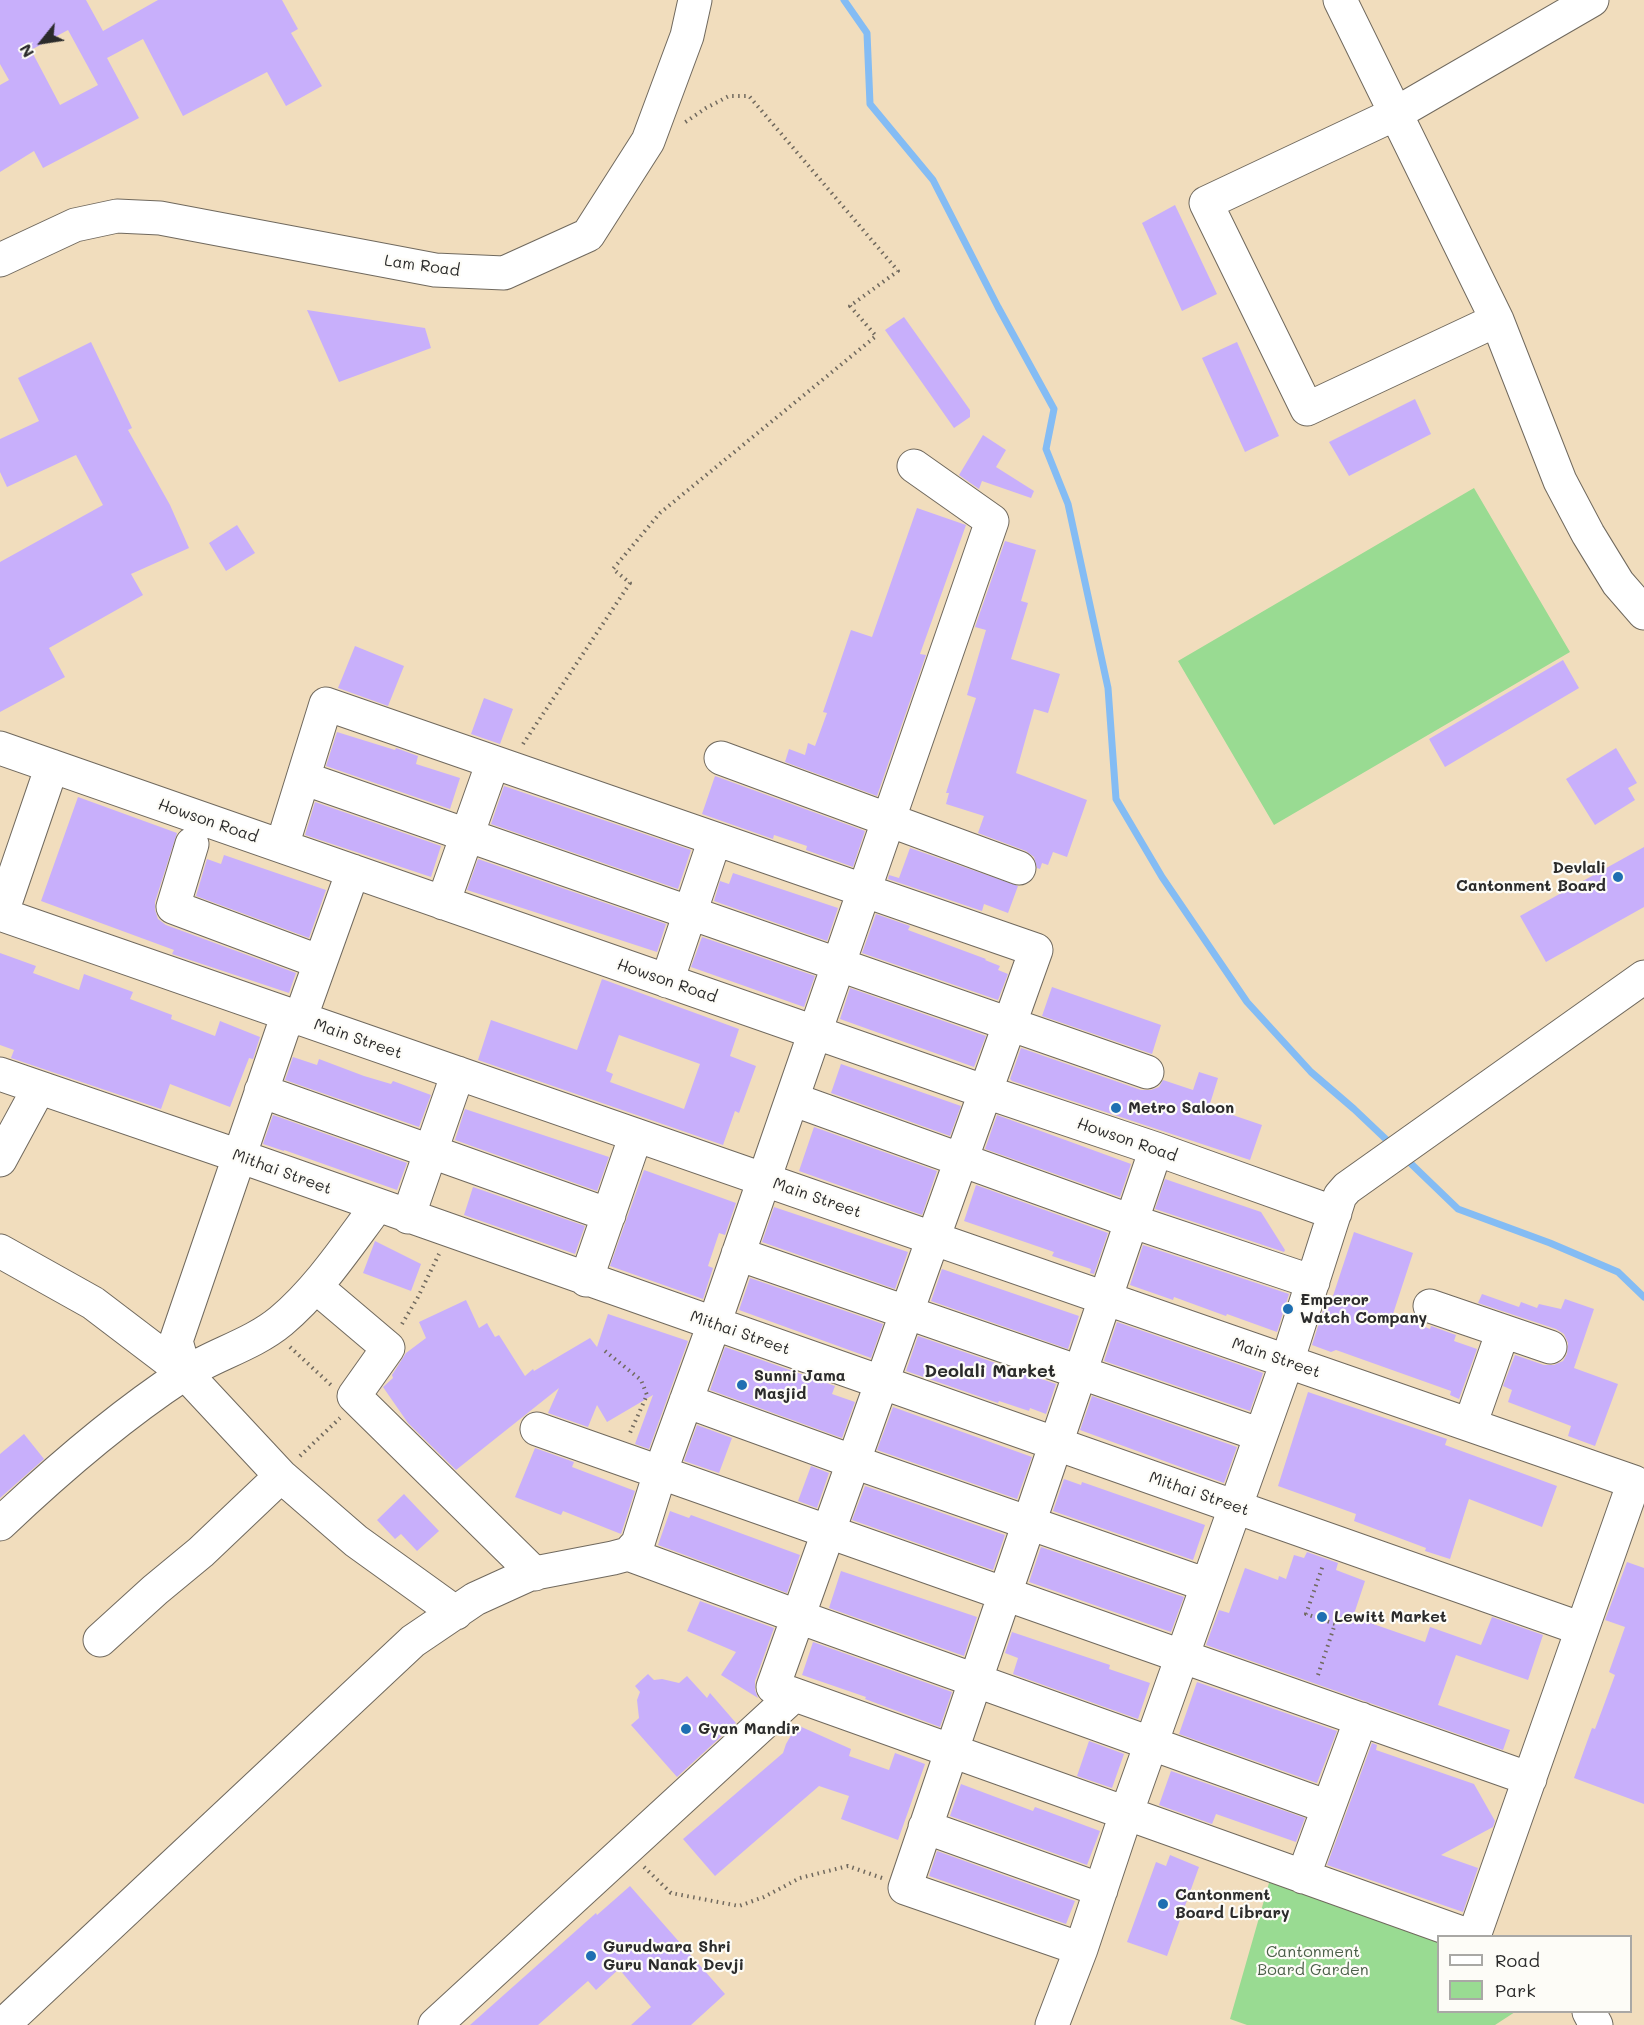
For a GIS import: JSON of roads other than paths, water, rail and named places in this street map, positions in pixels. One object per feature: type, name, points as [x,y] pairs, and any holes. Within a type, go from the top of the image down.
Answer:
[{"type":"street","name":"Lam Road","points":[[0,260],[75,225],[117,216],[160,218],[435,270],[504,273],[588,235],[648,141],[687,36],[695,0]]},
{"type":"street","points":[[1340,0],[1497,320],[1560,481],[1587,534],[1618,583],[1644,613]]},
{"type":"street","points":[[1497,320],[1307,409],[1206,203],[1395,114],[1592,0]]},
{"type":"street","points":[[628,1554],[638,1543],[660,1473],[714,1324],[992,521],[914,466]]},
{"type":"street","points":[[282,846],[326,704],[1036,950],[773,1688],[1469,1935]]},
{"type":"street","name":"Howson Road","points":[[0,748],[986,1092],[1156,1149],[1341,1201]]},
{"type":"street","points":[[721,758],[1019,868]]},
{"type":"street","points":[[443,903],[467,835],[500,764]]},
{"type":"street","points":[[0,915],[52,766]]},
{"type":"street","points":[[303,778],[1147,1072]]},
{"type":"street","points":[[667,981],[715,839]]},
{"type":"street","points":[[192,844],[173,907],[320,962]]},
{"type":"street","points":[[185,1373],[176,1341],[261,1091],[320,962],[353,871]]},
{"type":"street","name":"Main Street","points":[[0,915],[1634,1482],[1582,1629]]},
{"type":"street","points":[[1052,2025],[1081,1949],[1126,1814],[1287,1362],[1341,1201],[1474,1097],[1644,977]]},
{"type":"street","points":[[408,1217],[458,1073]]},
{"type":"street","name":"Mithai Street","points":[[0,1074],[1582,1629]]},
{"type":"street","points":[[0,1160],[39,1088]]},
{"type":"street","points":[[261,1091],[609,1215]]},
{"type":"street","points":[[792,1099],[1131,1221],[1313,1282]]},
{"type":"street","points":[[586,1280],[636,1135]]},
{"type":"street","points":[[1081,1949],[904,1888],[1156,1149]]},
{"type":"street","points":[[0,1524],[106,1431],[185,1373],[251,1340],[279,1323],[316,1287],[377,1206]]},
{"type":"street","points":[[0,1251],[93,1303],[185,1373],[287,1470],[356,1541],[456,1613]]},
{"type":"street","points":[[738,1254],[1261,1435]]},
{"type":"street","points":[[316,1287],[388,1348],[354,1396],[356,1404],[535,1574]]},
{"type":"street","points":[[1430,1306],[1550,1347]]},
{"type":"street","points":[[1470,1425],[1503,1331]]},
{"type":"street","points":[[686,1401],[1207,1585]]},
{"type":"street","points":[[537,1430],[1530,1779]]},
{"type":"street","points":[[100,1640],[201,1552],[287,1470]]},
{"type":"street","points":[[5,2020],[412,1641],[475,1599],[535,1574],[628,1554],[1328,1807]]},
{"type":"street","points":[[1472,1935],[1582,1629]]},
{"type":"street","points":[[435,2025],[794,1695]]},
{"type":"street","points":[[1302,1877],[1361,1719]]},
{"type":"street","points":[[926,1827],[1101,1890]]},
{"type":"waterway","points":[[844,0],[867,33],[870,104],[933,180],[998,307],[1054,409],[1046,449],[1068,504],[1108,688],[1116,799],[1162,877],[1247,1002],[1311,1072],[1392,1145]]},
{"type":"waterway","points":[[1404,1157],[1458,1209],[1550,1243],[1618,1272],[1644,1297]]},
{"type":"place","name":"Devlali Cantonment Board","points":[[1618,877]]},
{"type":"place","name":"Metro Saloon","points":[[1116,1108]]},
{"type":"place","name":"Emperor Watch Company","points":[[1288,1309]]},
{"type":"place","name":"Sunni Jama Masjid","points":[[742,1385]]},
{"type":"place","name":"Lewitt Market","points":[[1322,1617]]},
{"type":"place","name":"Gyan Mandir","points":[[686,1729]]},
{"type":"place","name":"Cantonment Board Library","points":[[1163,1904]]},
{"type":"place","name":"Gurudwara Shri Guru Nanak Devji","points":[[591,1956]]},
{"type":"district","name":"Deolali Market","points":[[990,1371]]},
{"type":"park label","name":"Cantonment Board Garden","points":[[1313,1961]]}]
